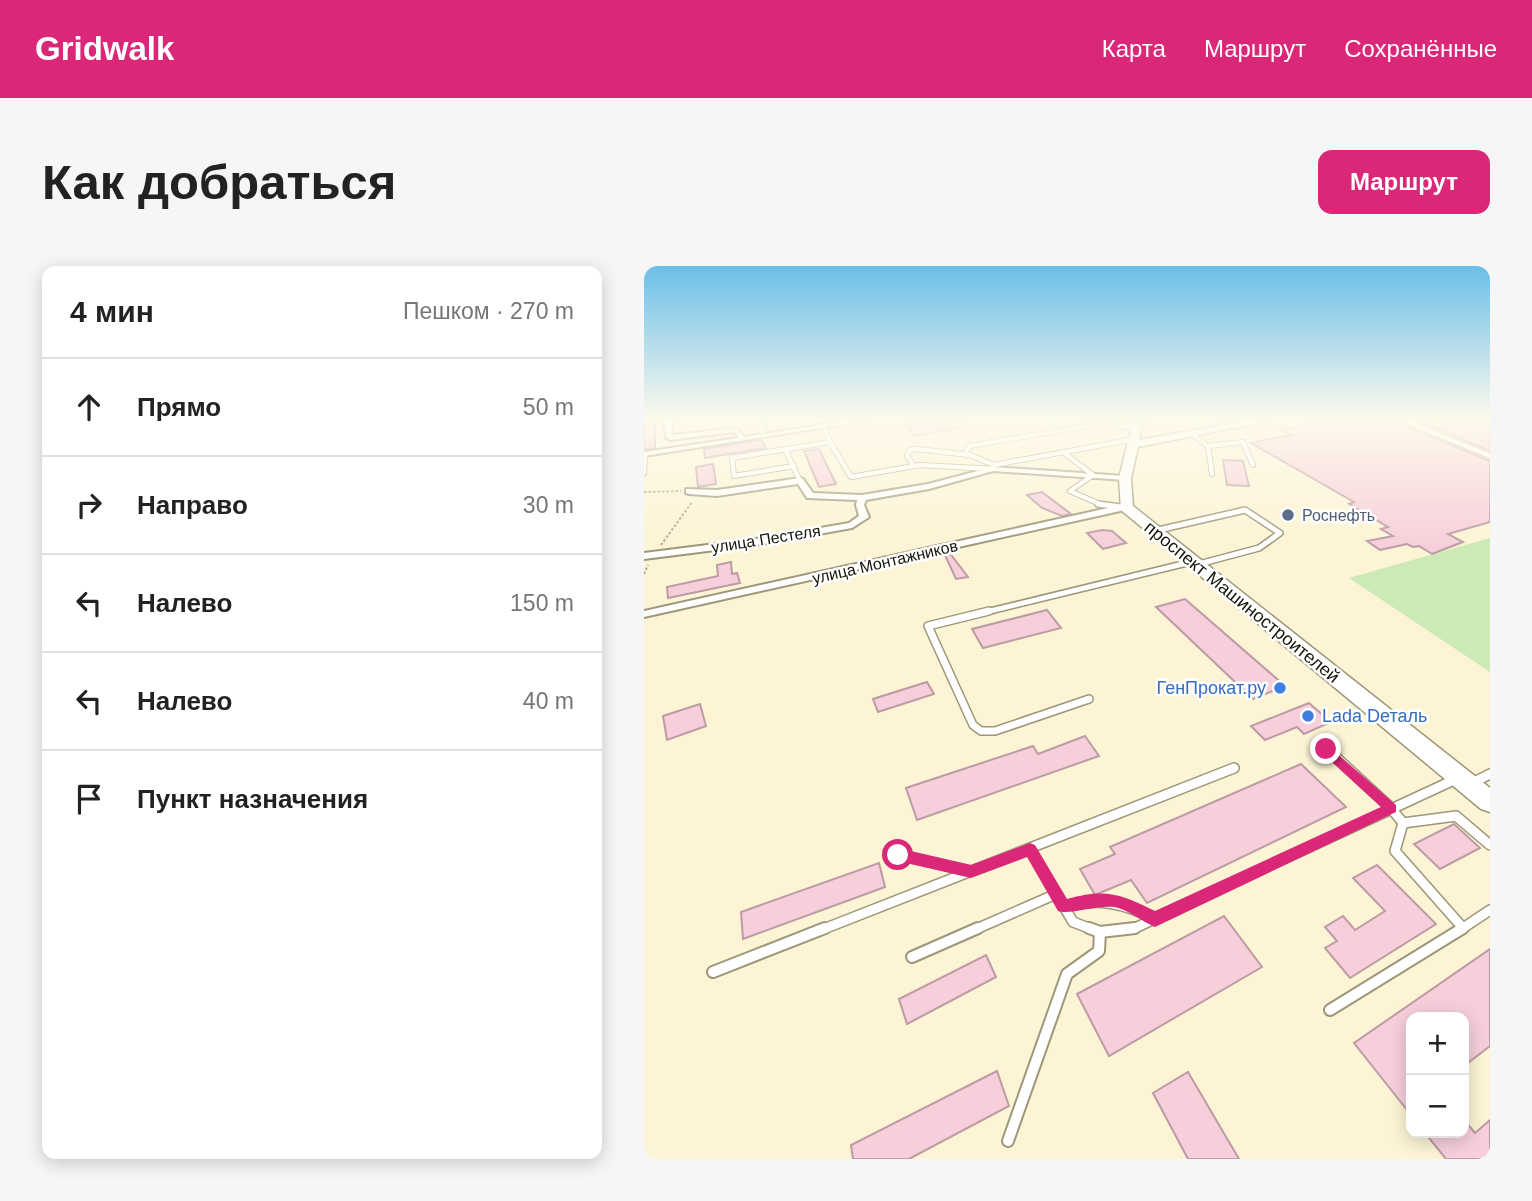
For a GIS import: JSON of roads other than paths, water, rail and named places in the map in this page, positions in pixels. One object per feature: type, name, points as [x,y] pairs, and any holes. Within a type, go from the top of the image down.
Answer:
[{"type":"main road","points":[[1126,507],[1125,478],[1128,463]]},
{"type":"main road","name":"проспект Машиностроителей","points":[[1126,507],[1152,531],[1490,802]]},
{"type":"street","points":[[689,491],[717,493],[800,481],[810,496],[862,498],[929,486],[993,467],[1125,478]]},
{"type":"street","name":"улица Пестеля","points":[[649,555],[763,541],[852,525],[864,517],[860,505],[862,498]]},
{"type":"street","name":"улица Монтажников","points":[[644,614],[1126,507]]},
{"type":"lane","points":[[732,463],[734,477],[794,466]]},
{"type":"lane","points":[[792,463],[800,481]]},
{"type":"lane","points":[[842,463],[851,477],[914,466],[993,467],[1013,463]]},
{"type":"lane","points":[[912,463],[914,466]]},
{"type":"lane","points":[[984,463],[993,467]]},
{"type":"lane","points":[[1078,463],[1093,474],[1070,491],[1084,500],[1105,507],[1126,507]]},
{"type":"lane","points":[[1210,463],[1212,474]]},
{"type":"lane","points":[[1089,699],[995,731],[981,731],[973,725],[928,626],[1259,548],[1280,533],[1244,510],[1152,531]]},
{"type":"lane","points":[[1326,749],[1391,808],[1403,823]]},
{"type":"lane","points":[[713,972],[1234,768]]},
{"type":"lane","points":[[1030,849],[1073,922],[1100,932],[1135,928],[1391,808],[1490,774]]},
{"type":"lane","points":[[1403,823],[1456,816],[1490,845]]},
{"type":"lane","points":[[1403,823],[1395,851],[1463,928]]},
{"type":"lane","points":[[898,855],[971,871]]},
{"type":"lane","points":[[912,957],[1056,894]]},
{"type":"lane","points":[[1064,906],[1091,899],[1119,901],[1155,919]]},
{"type":"lane","points":[[1330,1010],[1490,910]]},
{"type":"lane","points":[[1008,1141],[1067,974],[1099,951],[1100,932]]},
{"type":"place","name":"Роснефть","points":[[1288,515]]},
{"type":"place","name":"ГенПрокат.ру","points":[[1280,688]]},
{"type":"place","name":"Lada Dеталь","points":[[1308,716]]}]
